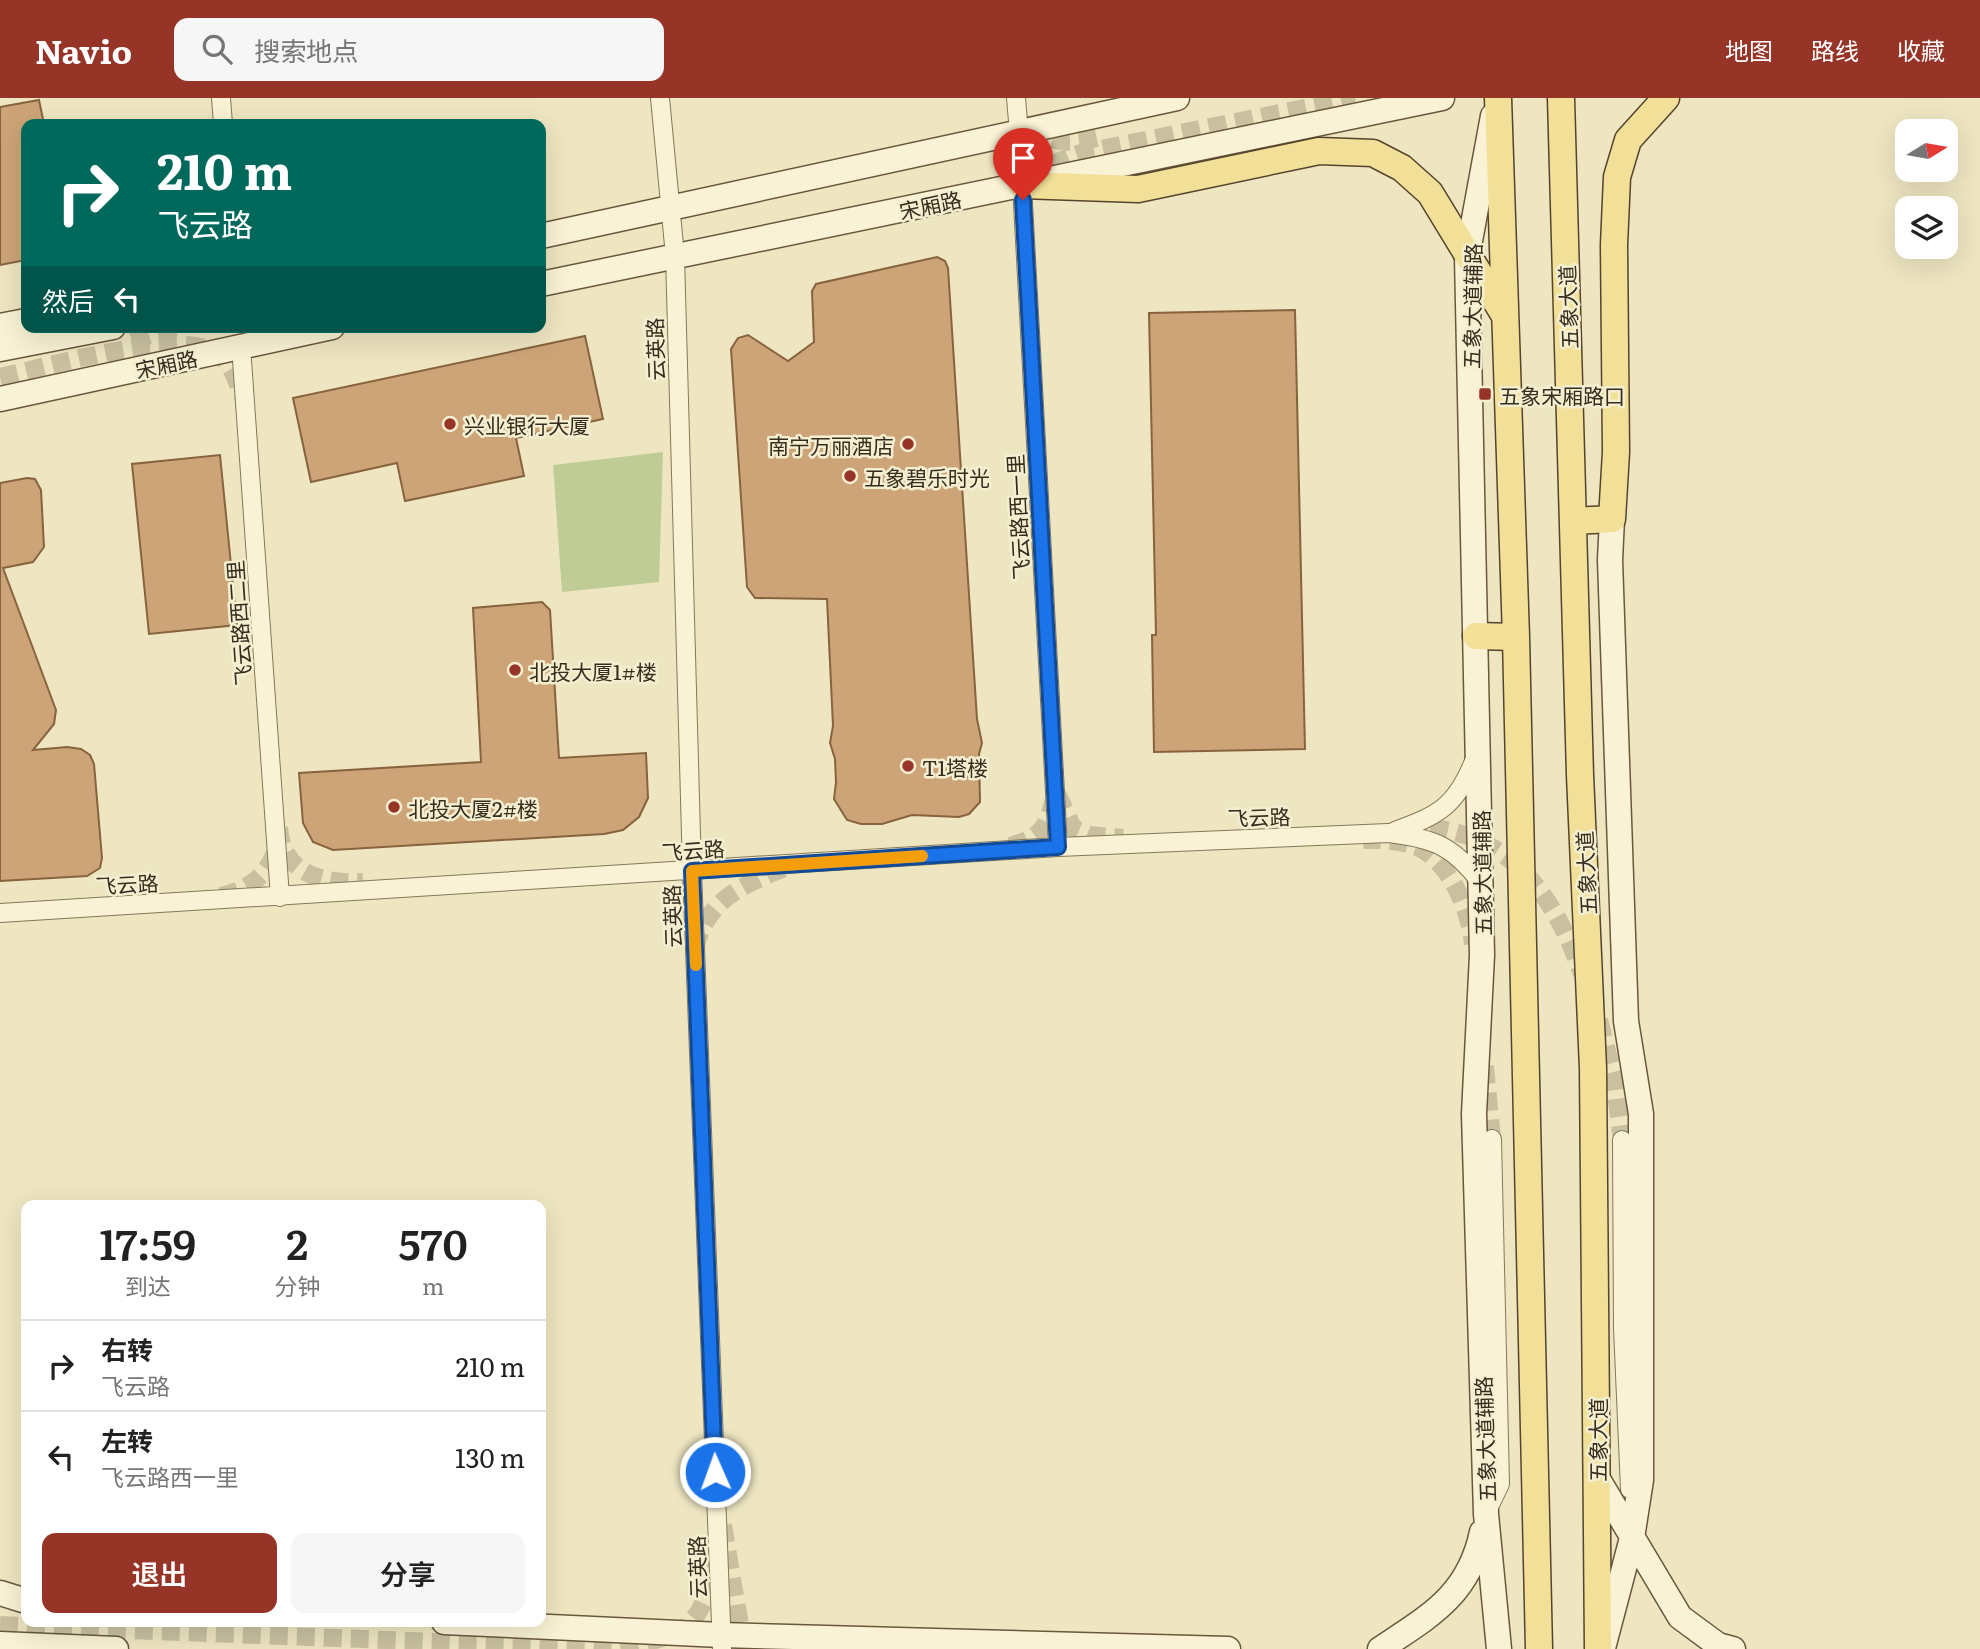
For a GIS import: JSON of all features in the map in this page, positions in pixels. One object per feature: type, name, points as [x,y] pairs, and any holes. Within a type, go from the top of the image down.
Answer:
[{"type":"main road","points":[[1497,98],[1516,637],[1539,1649]]},
{"type":"main road","name":"五象大道","points":[[1561,98],[1593,1068],[1600,1649]]},
{"type":"main road","points":[[1573,521],[1612,519],[1616,453],[1614,245],[1617,177],[1628,140],[1666,98]]},
{"type":"main road","points":[[1022,185],[1138,189],[1318,151],[1373,153],[1402,168],[1430,193],[1467,257],[1506,316]]},
{"type":"main road","points":[[1476,636],[1516,637]]},
{"type":"street","points":[[221,98],[223,119]]},
{"type":"street","name":"云英路","points":[[660,98],[675,256],[692,871],[722,1642]]},
{"type":"street","points":[[1016,98],[1019,133]]},
{"type":"street","points":[[546,235],[1177,98]]},
{"type":"street","name":"宋厢路","points":[[546,283],[1442,98]]},
{"type":"street","name":"五象大道辅路","points":[[1497,98],[1467,257],[1482,955],[1474,1114],[1486,1514],[1499,1649]]},
{"type":"street","name":"飞云路西一里","points":[[1022,185],[1058,847]]},
{"type":"street","points":[[0,326],[21,322]]},
{"type":"street","points":[[0,349],[82,333]]},
{"type":"street","name":"宋厢路","points":[[0,399],[303,333]]},
{"type":"street","name":"飞云路西二里","points":[[241,346],[280,897]]},
{"type":"street","points":[[1600,1649],[1632,1538],[1641,1480],[1642,1114],[1626,1021],[1610,574],[1612,519]]},
{"type":"street","name":"飞云路","points":[[1388,833],[1442,811],[1464,787],[1478,750]]},
{"type":"street","name":"飞云路","points":[[0,913],[1058,847],[1388,833],[1419,837],[1439,845],[1463,859],[1481,883]]},
{"type":"street","points":[[1380,1649],[1428,1618],[1458,1590],[1478,1554],[1486,1514],[1500,1485],[1492,1139]]},
{"type":"street","points":[[1622,1140],[1623,1328],[1632,1538]]},
{"type":"street","points":[[1596,1476],[1680,1617],[1718,1645],[1733,1649]]},
{"type":"street","points":[[0,1593],[21,1600]]},
{"type":"street","points":[[0,1602],[21,1602]]},
{"type":"street","points":[[514,1627],[722,1642],[1228,1649]]},
{"type":"street","points":[[0,1644],[116,1649]]},
{"type":"green space","points":[[663,452],[659,582],[562,592],[553,465]]},
{"type":"building","points":[[39,100],[43,119],[21,119],[21,261],[0,265],[0,107]]},
{"type":"building","name":"五象碧乐时光","points":[[937,257],[945,261],[948,268],[977,719],[982,743],[979,754],[980,802],[969,814],[959,817],[912,815],[882,824],[861,824],[847,820],[834,799],[836,782],[835,759],[830,743],[833,726],[827,599],[755,598],[747,587],[731,349],[738,338],[748,335],[788,361],[814,342],[812,291],[816,284]]},
{"type":"building","points":[[1295,310],[1305,749],[1154,752],[1152,635],[1156,635],[1149,313]]},
{"type":"building","points":[[585,336],[603,419],[516,438],[524,476],[405,501],[397,463],[311,482],[293,398]]},
{"type":"building","points":[[220,455],[237,625],[149,634],[132,464]]},
{"type":"building","points":[[35,479],[41,490],[44,547],[33,562],[3,568],[56,710],[54,724],[33,750],[67,747],[81,749],[90,755],[94,764],[102,858],[100,868],[87,876],[0,881],[0,483]]},
{"type":"building","points":[[542,602],[550,610],[559,758],[646,753],[648,798],[639,817],[623,830],[604,834],[333,850],[313,842],[303,823],[299,773],[481,762],[473,608]]},
{"type":"tunnel","points":[[1032,183],[1047,167],[1081,153],[1355,98]]},
{"type":"tunnel","points":[[1019,122],[1024,195]]},
{"type":"tunnel","points":[[1030,125],[1052,140],[1070,142],[1097,138]]},
{"type":"tunnel","points":[[132,341],[157,333]]},
{"type":"tunnel","points":[[0,377],[141,347],[196,346],[215,352],[225,360],[243,397]]},
{"type":"tunnel","points":[[1057,793],[1073,828],[1090,835],[1123,838]]},
{"type":"tunnel","points":[[1010,846],[1040,831],[1048,818],[1054,799]]},
{"type":"tunnel","points":[[279,827],[288,856],[307,873],[334,881],[363,882]]},
{"type":"tunnel","points":[[1403,827],[1438,829],[1469,836],[1495,849],[1518,867],[1538,889],[1555,914],[1582,974]]},
{"type":"tunnel","points":[[1363,840],[1410,844],[1434,858],[1458,891],[1468,918],[1473,944]]},
{"type":"tunnel","points":[[221,896],[241,889],[257,879],[269,865],[277,846]]},
{"type":"tunnel","points":[[695,949],[701,931],[719,904],[745,886],[792,865]]},
{"type":"tunnel","points":[[1599,1020],[1614,1078],[1622,1140]]},
{"type":"tunnel","points":[[1485,1066],[1492,1139]]},
{"type":"tunnel","points":[[723,1525],[744,1649]]},
{"type":"tunnel","points":[[52,1627],[619,1649],[661,1639],[686,1627],[702,1605],[717,1564]]},
{"type":"tunnel","points":[[0,1625],[21,1626]]},
{"type":"slow traffic","points":[[696,965],[692,871],[922,856]]},
{"type":"place","name":"五象宋厢路口","points":[[1485,394]]},
{"type":"place","name":"兴业银行大厦","points":[[450,424]]},
{"type":"place","name":"南宁万丽酒店","points":[[908,444]]},
{"type":"place","name":"五象碧乐时光","points":[[850,476]]},
{"type":"place","name":"北投大厦1#楼","points":[[515,670]]},
{"type":"place","name":"T1塔楼","points":[[908,766]]},
{"type":"place","name":"北投大厦2#楼","points":[[394,807]]},
{"type":"route","points":[[715,1472],[692,871],[1058,847],[1023,200]]}]
